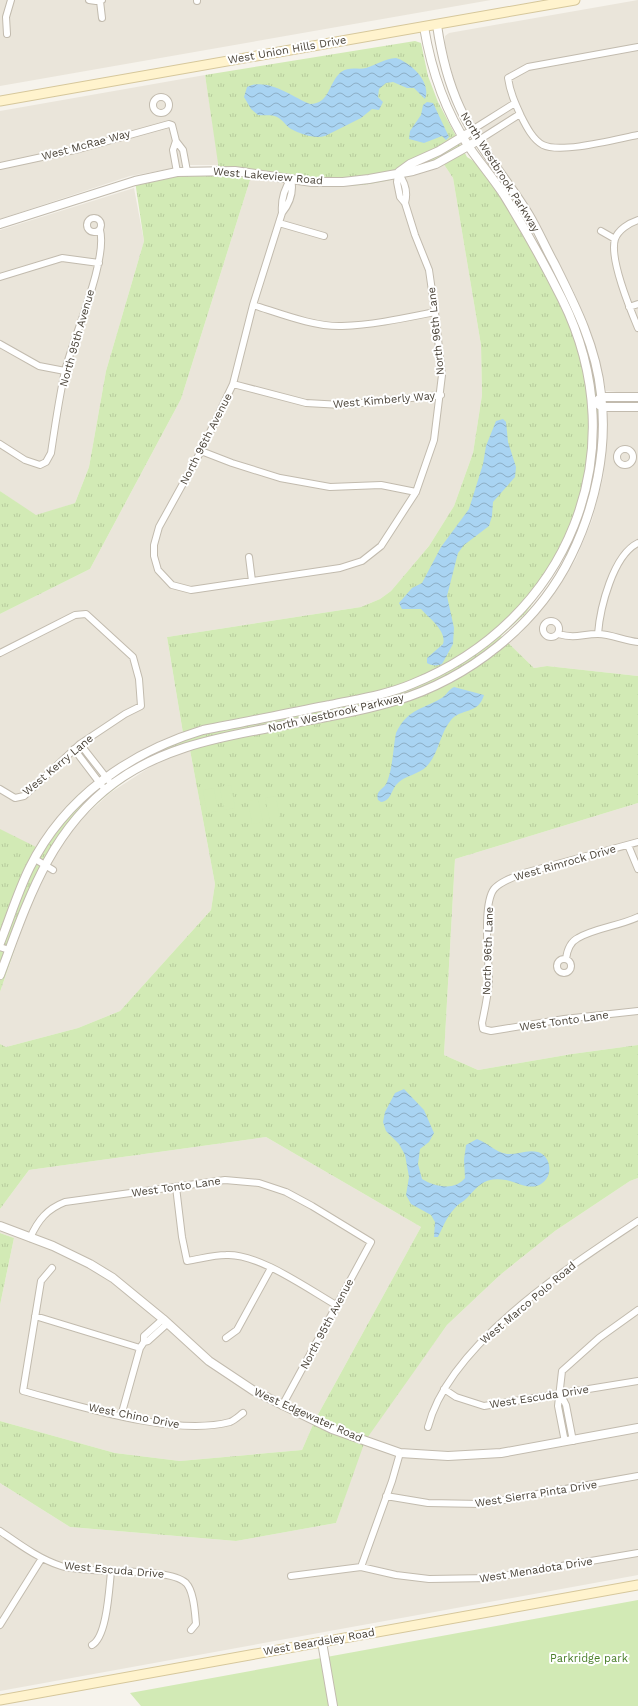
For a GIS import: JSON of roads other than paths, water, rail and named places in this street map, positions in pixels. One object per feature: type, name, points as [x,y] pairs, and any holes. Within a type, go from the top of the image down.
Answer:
[{"type":"main road","name":"West Union Hills Drive","points":[[0,101],[575,0]]},
{"type":"main road","name":"West Beardsley Road","points":[[0,1700],[638,1584]]},
{"type":"street","points":[[7,34],[6,17],[11,0]]},
{"type":"street","points":[[89,0],[101,0],[102,18]]},
{"type":"street","name":"North Westbrook Parkway","points":[[0,975],[44,864],[78,816],[105,790],[143,765],[180,748],[212,739],[393,702],[450,678],[491,652],[534,611],[566,567],[592,504],[603,442],[602,397],[595,359],[580,314],[529,215],[472,130],[461,109],[451,85],[436,25]]},
{"type":"street","name":"North Westbrook Parkway","points":[[1,939],[35,859],[70,809],[102,780],[138,756],[177,738],[203,730],[390,692],[446,669],[484,644],[511,620],[526,604],[557,562],[582,504],[590,469],[593,444],[593,402],[584,358],[573,321],[567,308],[520,221],[502,192],[468,145],[442,96],[434,75],[424,27]]},
{"type":"street","points":[[638,47],[528,68],[508,78],[510,93],[520,114],[534,138],[542,145],[550,148],[561,149],[638,135]]},
{"type":"street","name":"West Lakeview Road","points":[[398,173],[410,164],[439,151],[515,103]]},
{"type":"street","points":[[163,114],[165,125]]},
{"type":"street","name":"West Lakeview Road","points":[[0,224],[136,181],[177,172],[235,171],[312,182],[343,182],[413,171],[436,164],[479,140],[520,114]]},
{"type":"street","name":"West McRae Way","points":[[0,166],[79,149],[165,125],[172,125],[176,141]]},
{"type":"street","points":[[176,141],[183,150],[187,171]]},
{"type":"street","points":[[176,141],[173,150],[177,172]]},
{"type":"street","name":"North 96th Lane","points":[[158,570],[172,584],[191,590],[340,568],[362,561],[381,546],[416,492],[434,440],[441,395],[441,362],[429,270],[415,235],[405,203],[407,196],[404,180],[398,173]]},
{"type":"street","name":"North 96th Avenue","points":[[158,570],[154,556],[154,545],[159,527],[201,452],[233,384],[253,305],[282,213],[281,204],[286,186],[291,179]]},
{"type":"street","points":[[638,220],[629,223],[615,239],[614,256],[629,307],[638,328]]},
{"type":"street","points":[[279,223],[324,236]]},
{"type":"street","name":"North 95th Avenue","points":[[0,444],[25,460],[40,465],[46,462],[51,453],[65,371],[99,263],[101,240],[100,230]]},
{"type":"street","points":[[601,231],[615,239]]},
{"type":"street","points":[[0,277],[62,258],[99,263]]},
{"type":"street","points":[[629,307],[638,304]]},
{"type":"street","points":[[253,305],[301,320],[340,326],[400,319],[435,312]]},
{"type":"street","points":[[0,344],[39,366],[65,371]]},
{"type":"street","name":"West Kimberly Way","points":[[233,384],[306,403],[342,405],[441,395]]},
{"type":"street","points":[[593,402],[602,397],[638,397]]},
{"type":"street","points":[[593,402],[602,407],[638,407]]},
{"type":"street","points":[[201,452],[280,478],[330,487],[381,485],[416,492]]},
{"type":"street","points":[[598,634],[601,608],[607,588],[622,557],[629,548],[638,543]]},
{"type":"street","points":[[248,558],[252,581]]},
{"type":"street","name":"West Kerry Lane","points":[[0,653],[75,615],[86,614],[133,657],[139,678],[141,706],[125,714],[80,744],[24,796],[15,798],[0,789]]},
{"type":"street","points":[[558,634],[580,637],[598,634],[638,642]]},
{"type":"street","points":[[322,706],[324,717]]},
{"type":"street","points":[[241,722],[243,733]]},
{"type":"street","points":[[177,738],[180,748]]},
{"type":"street","points":[[80,744],[102,780],[105,790]]},
{"type":"street","points":[[74,749],[102,780],[112,785]]},
{"type":"street","name":"West Rimrock Drive","points":[[494,890],[508,879],[524,873],[638,842]]},
{"type":"street","points":[[628,845],[638,869]]},
{"type":"street","points":[[35,859],[54,870]]},
{"type":"street","name":"North 96th Lane","points":[[490,1031],[483,1029],[482,1023],[489,982],[487,947],[488,910],[494,890]]},
{"type":"street","points":[[566,959],[566,952],[578,938],[628,922],[638,917]]},
{"type":"street","points":[[1,939],[13,941]]},
{"type":"street","points":[[0,947],[9,950]]},
{"type":"street","name":"West Tonto Lane","points":[[490,1031],[564,1019],[638,1011]]},
{"type":"street","name":"West Tonto Lane","points":[[30,1238],[41,1218],[49,1210],[65,1202],[225,1180],[259,1183],[286,1192],[371,1242]]},
{"type":"street","points":[[176,1187],[182,1238],[187,1261],[227,1255],[243,1256],[272,1268],[336,1305]]},
{"type":"street","name":"West Marco Polo Road","points":[[428,1427],[431,1415],[444,1389],[484,1338],[567,1268],[638,1221]]},
{"type":"street","name":"West Edgewater Road","points":[[0,1226],[53,1246],[90,1264],[124,1286],[166,1321],[209,1361],[230,1376],[282,1406],[332,1428],[400,1453],[448,1456],[501,1453],[638,1428]]},
{"type":"street","name":"North 95th Avenue","points":[[282,1406],[371,1242]]},
{"type":"street","points":[[52,1268],[41,1282],[35,1316],[144,1344]]},
{"type":"street","points":[[226,1338],[237,1330],[272,1268]]},
{"type":"street","points":[[569,1441],[566,1405],[561,1395],[560,1382],[562,1371],[599,1338],[638,1310]]},
{"type":"street","name":"West Chino Drive","points":[[35,1316],[23,1391],[121,1416],[179,1426],[232,1421],[243,1413]]},
{"type":"street","points":[[121,1416],[144,1344],[166,1321]]},
{"type":"street","name":"West Escuda Drive","points":[[444,1389],[456,1397],[484,1406],[561,1395],[638,1381]]},
{"type":"street","points":[[361,1567],[400,1453]]},
{"type":"street","name":"West Sierra Pinta Drive","points":[[386,1496],[428,1503],[457,1505],[480,1504],[638,1476]]},
{"type":"street","name":"West Escuda Drive","points":[[0,1532],[42,1558],[62,1566],[111,1572],[164,1574],[176,1577],[187,1584],[194,1604],[196,1624],[191,1630]]},
{"type":"street","name":"West Menadota Drive","points":[[291,1576],[361,1567],[396,1575],[429,1578],[491,1578],[638,1553]]},
{"type":"street","points":[[0,1625],[42,1558]]},
{"type":"street","points":[[92,1646],[96,1643],[102,1633],[111,1572]]},
{"type":"street","points":[[322,1642],[333,1706]]},
{"type":"water","points":[[396,58],[402,60],[413,68],[423,80],[426,93],[425,99],[414,88],[407,88],[393,82],[386,83],[379,89],[378,97],[383,102],[379,110],[372,109],[361,118],[325,136],[316,137],[303,134],[291,129],[277,117],[270,115],[258,115],[251,109],[244,97],[247,87],[263,84],[279,89],[310,104],[317,103],[325,97],[333,82],[344,70],[366,68]]},
{"type":"water","points":[[427,102],[433,103],[449,137],[446,140],[442,136],[424,143],[409,139],[410,131],[421,115],[423,105]]},
{"type":"water","points":[[503,419],[506,422],[508,442],[516,467],[515,477],[493,502],[492,516],[489,526],[464,545],[458,553],[447,596],[454,628],[453,644],[442,664],[430,665],[427,663],[427,658],[443,644],[444,639],[440,630],[421,609],[402,609],[399,603],[412,588],[422,583],[441,547],[469,509],[483,464],[486,446],[496,421]]},
{"type":"water","points":[[454,687],[484,695],[478,706],[455,716],[451,720],[444,731],[431,761],[427,766],[399,782],[394,787],[389,798],[381,802],[377,797],[379,792],[386,785],[389,776],[396,733],[400,725],[409,715],[442,698]]},
{"type":"water","points":[[404,1089],[424,1110],[434,1133],[429,1142],[420,1149],[418,1164],[422,1179],[439,1186],[456,1185],[461,1182],[465,1178],[464,1160],[466,1145],[477,1139],[507,1154],[534,1151],[542,1154],[548,1162],[548,1176],[541,1184],[532,1187],[499,1179],[488,1181],[480,1185],[452,1211],[438,1237],[434,1237],[435,1222],[431,1215],[411,1204],[406,1195],[409,1177],[405,1155],[399,1144],[386,1131],[383,1122],[385,1112],[395,1093]]},
{"type":"park label","name":"Parkridge park","points":[[589,1658]]}]
